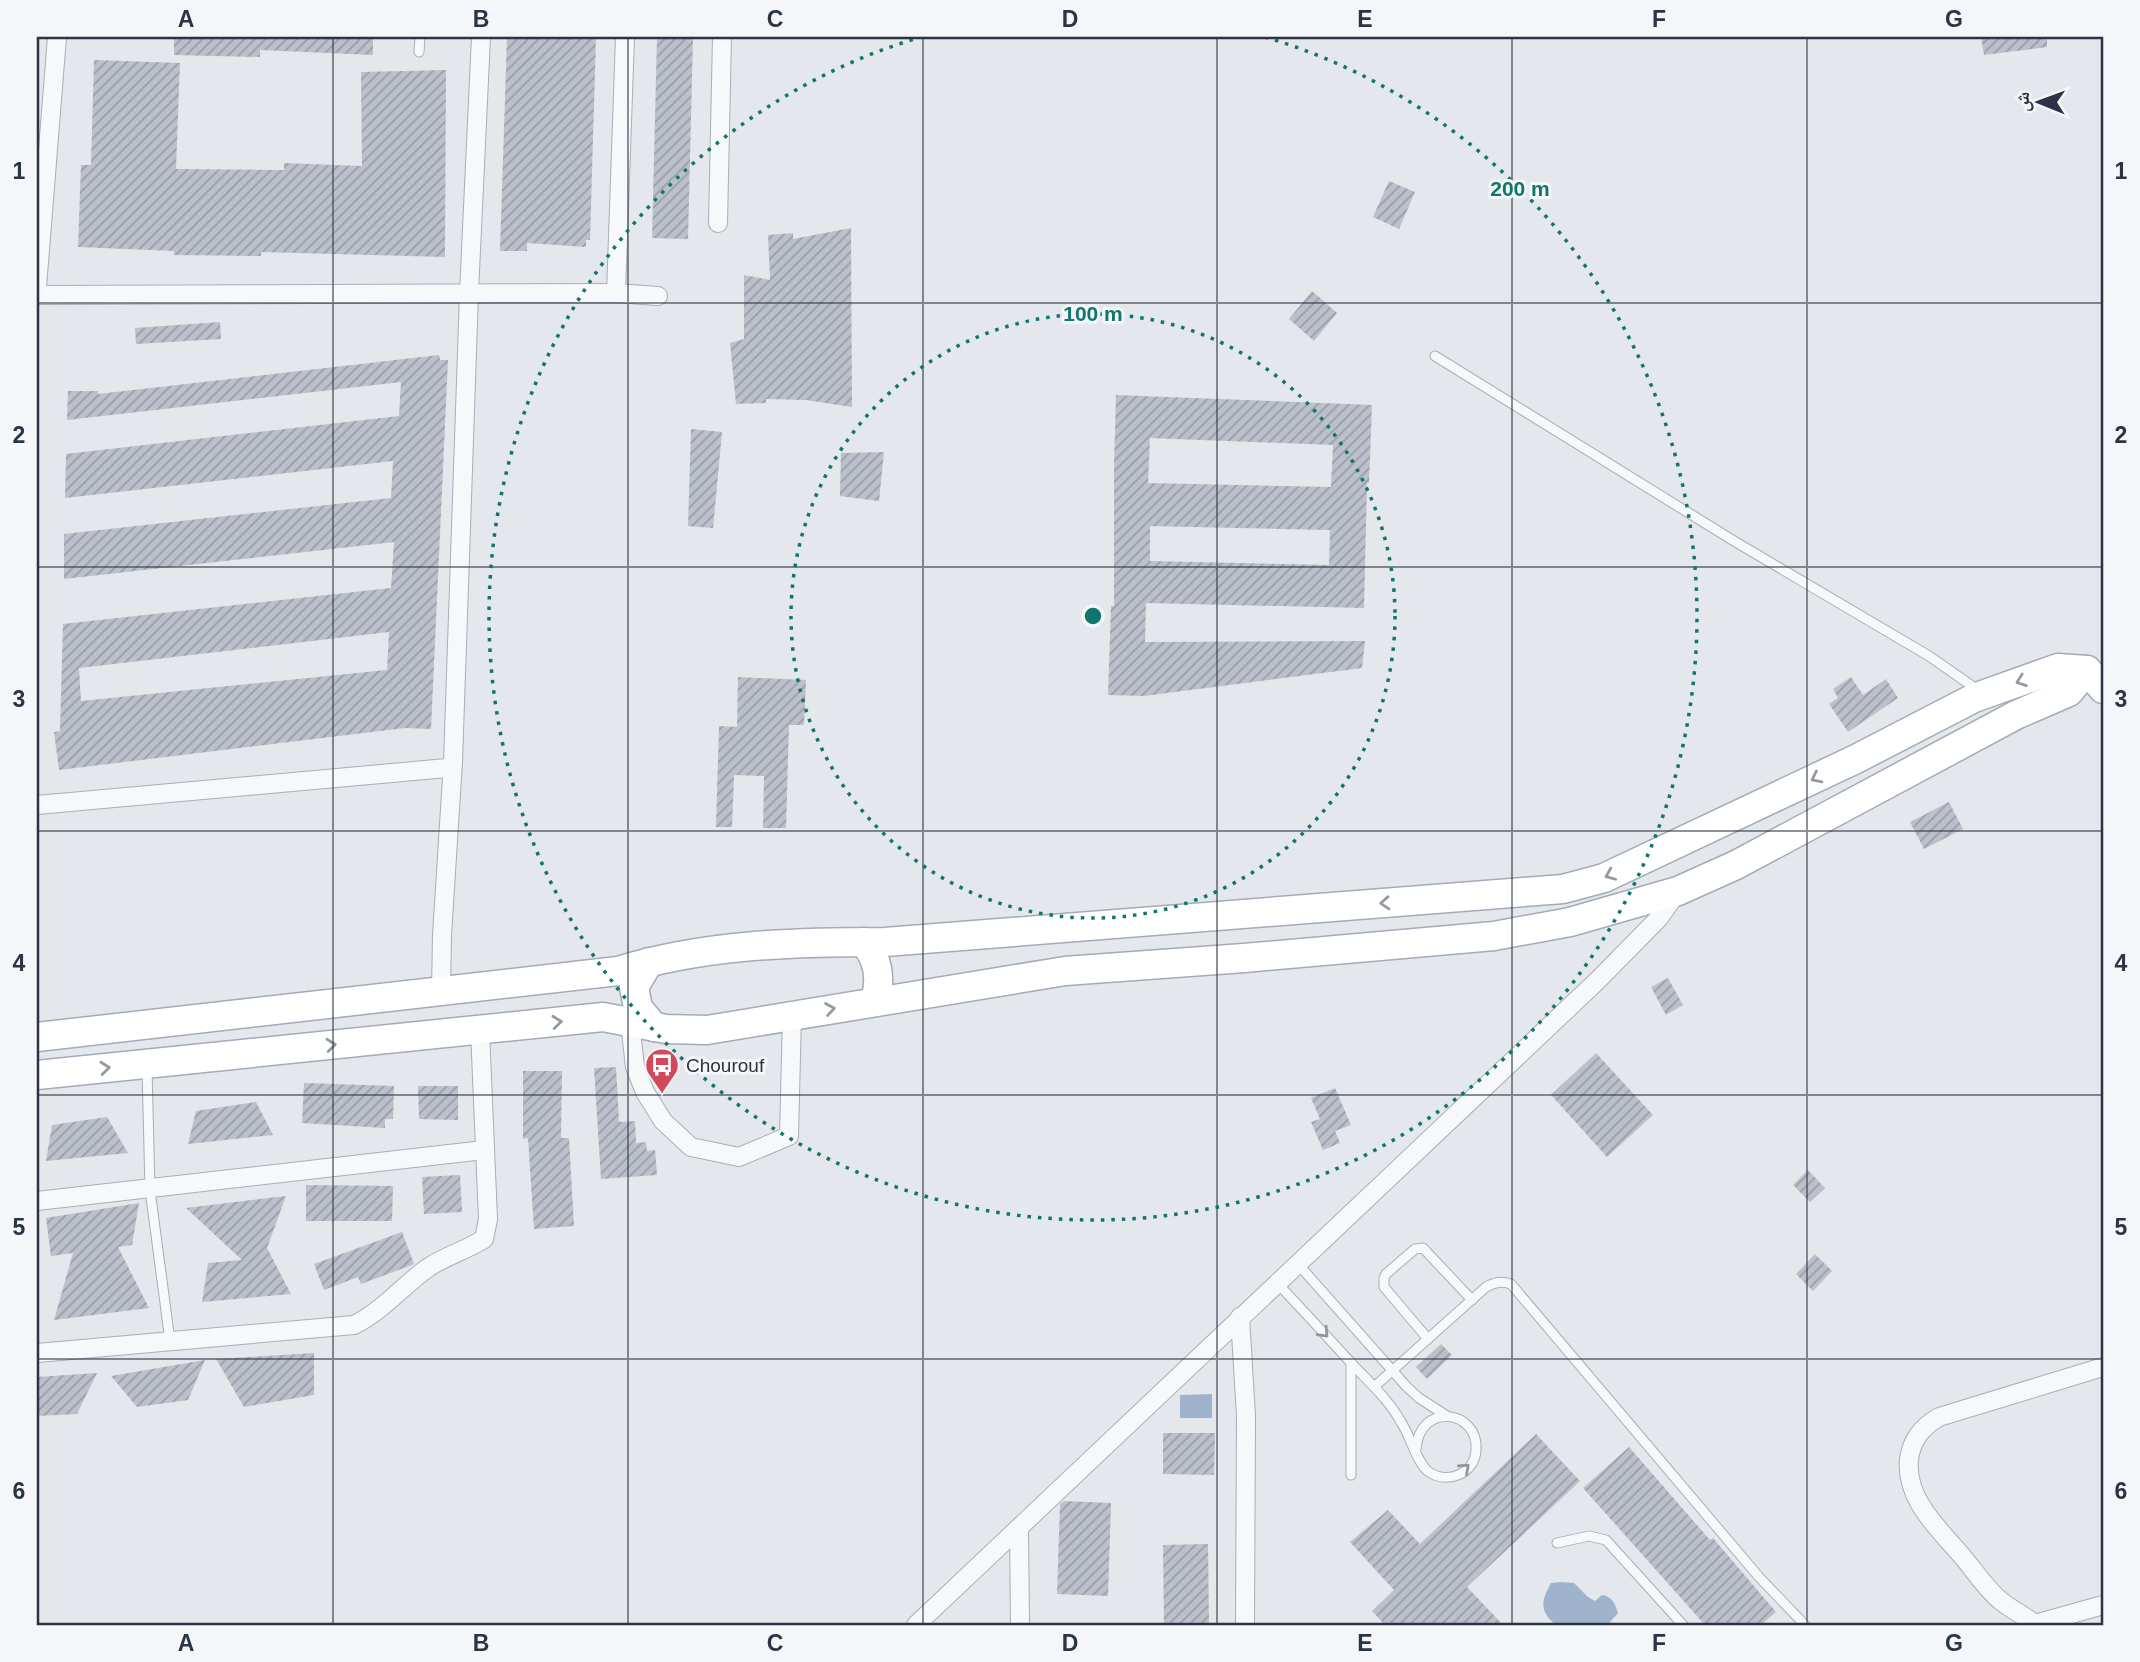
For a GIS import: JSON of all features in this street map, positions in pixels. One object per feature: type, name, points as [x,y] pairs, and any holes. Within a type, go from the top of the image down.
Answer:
[{"type":"main road","points":[[37,1037],[618,971],[649,962],[718,950],[800,942],[885,943],[1563,889],[1604,878],[1979,701],[2058,668],[2095,680]]},
{"type":"main road","points":[[37,1075],[603,1017],[666,1030],[707,1030],[1065,971],[1494,936],[1570,922],[1678,891],[1736,865],[2011,713],[2095,680]]},
{"type":"main road","points":[[863,942],[875,957],[879,988],[875,1001]]},
{"type":"main road","points":[[642,1025],[634,987],[649,962]]},
{"type":"street","points":[[37,287],[57,37]]},
{"type":"street","points":[[441,991],[453,762],[469,293],[481,37]]},
{"type":"street","points":[[616,293],[625,37]]},
{"type":"street","points":[[718,223],[722,37]]},
{"type":"street","points":[[37,295],[616,293],[658,296]]},
{"type":"street","points":[[37,805],[447,768],[453,762]]},
{"type":"street","points":[[916,1625],[1627,952],[1659,918],[1678,891]]},
{"type":"street","points":[[642,1025],[635,1067],[645,1092],[663,1121],[691,1147],[739,1157],[789,1136],[792,1015]]},
{"type":"street","points":[[37,1353],[354,1325],[369,1318],[428,1268],[484,1239],[488,1219],[480,1030]]},
{"type":"street","points":[[37,1201],[484,1150]]},
{"type":"street","points":[[1240,1317],[1246,1416],[1245,1625]]},
{"type":"street","points":[[2103,1367],[1939,1417],[1924,1426],[1914,1439],[1908,1469],[1916,1499],[1999,1600],[2036,1625],[2103,1605]]},
{"type":"street","points":[[1019,1528],[1020,1625]]},
{"type":"lane","points":[[419,52],[420,37]]},
{"type":"lane","points":[[1435,356],[1734,541],[1929,656],[1975,688],[1979,701]]},
{"type":"lane","points":[[147,1063],[150,1190],[170,1341]]},
{"type":"lane","points":[[1428,1339],[1384,1287],[1387,1274],[1415,1250],[1423,1248],[1472,1300]]},
{"type":"lane","points":[[1298,1264],[1392,1372],[1419,1398],[1466,1424],[1476,1441],[1474,1460],[1468,1469],[1450,1478],[1431,1474],[1423,1468],[1416,1450],[1416,1439],[1421,1429],[1428,1422],[1448,1416]]},
{"type":"lane","points":[[1277,1283],[1374,1387],[1399,1418],[1416,1450]]},
{"type":"lane","points":[[1374,1387],[1493,1283],[1511,1284],[1759,1577],[1805,1625]]},
{"type":"lane","points":[[1351,1362],[1351,1475]]},
{"type":"lane","points":[[1557,1543],[1589,1535],[1606,1540],[1683,1625]]},
{"type":"water","points":[[1212,1394],[1212,1418],[1180,1418],[1180,1395]]},
{"type":"water","points":[[1551,1583],[1574,1583],[1595,1601],[1602,1595],[1611,1599],[1618,1613],[1610,1625],[1556,1625],[1543,1606]]},
{"type":"building","points":[[174,37],[373,37],[373,55],[260,50],[260,57],[174,55]]},
{"type":"building","points":[[507,37],[596,37],[590,240],[586,240],[586,247],[527,243],[527,251],[500,251]]},
{"type":"building","points":[[657,37],[693,37],[688,239],[652,238]]},
{"type":"building","points":[[1981,37],[2047,37],[2047,47],[1984,55]]},
{"type":"building","points":[[94,60],[180,63],[176,169],[284,170],[284,163],[362,166],[361,72],[446,70],[445,257],[261,252],[261,256],[174,255],[174,251],[78,247],[81,165],[91,165]]},
{"type":"building","points":[[1389,181],[1415,192],[1399,229],[1373,217]]},
{"type":"building","points":[[851,228],[852,407],[806,400],[766,399],[766,403],[736,404],[730,343],[744,339],[744,275],[770,280],[768,235],[793,233],[793,239]]},
{"type":"building","points":[[1312,291],[1337,313],[1314,341],[1289,319]]},
{"type":"building","points":[[220,322],[221,339],[136,344],[135,328]]},
{"type":"building","points":[[439,355],[440,360],[448,360],[431,729],[405,728],[59,770],[54,732],[60,731],[63,624],[391,588],[394,542],[64,579],[64,534],[391,498],[393,461],[65,498],[66,454],[399,416],[401,382],[67,420],[68,391],[98,391],[98,394]],"holes":[[[389,632],[387,670],[81,701],[79,668]]]},
{"type":"building","points":[[1116,395],[1372,405],[1364,608],[1146,603],[1145,642],[1365,641],[1362,668],[1144,696],[1108,695],[1111,606],[1114,606]],"holes":[[[1150,438],[1333,445],[1331,487],[1148,483]],[[1150,526],[1330,530],[1329,565],[1150,561]]]},
{"type":"building","points":[[691,429],[722,432],[713,528],[688,526]]},
{"type":"building","points":[[884,452],[879,501],[840,496],[841,453]]},
{"type":"building","points":[[738,677],[806,680],[804,725],[789,725],[786,828],[763,828],[764,776],[734,775],[732,827],[716,827],[719,726],[737,727]]},
{"type":"building","points":[[1851,677],[1863,695],[1886,679],[1898,698],[1848,732],[1829,704],[1838,698],[1833,689]]},
{"type":"building","points":[[1949,802],[1963,829],[1924,849],[1910,822]]},
{"type":"building","points":[[1668,978],[1683,1005],[1666,1015],[1651,987]]},
{"type":"building","points":[[1596,1053],[1653,1115],[1607,1157],[1551,1095]]},
{"type":"building","points":[[616,1067],[619,1122],[635,1121],[636,1143],[646,1142],[647,1151],[655,1150],[657,1175],[601,1179],[594,1068]]},
{"type":"building","points":[[523,1071],[562,1071],[561,1138],[569,1138],[574,1226],[534,1229],[528,1138],[523,1139]]},
{"type":"building","points":[[304,1083],[394,1086],[393,1119],[385,1119],[385,1128],[302,1123]]},
{"type":"building","points":[[418,1086],[458,1086],[458,1120],[419,1119]]},
{"type":"building","points":[[1335,1088],[1351,1125],[1335,1131],[1340,1143],[1323,1150],[1311,1122],[1320,1119],[1311,1098]]},
{"type":"building","points":[[256,1102],[273,1135],[188,1144],[196,1111]]},
{"type":"building","points":[[107,1117],[128,1153],[46,1161],[52,1125]]},
{"type":"building","points":[[1808,1170],[1825,1188],[1810,1202],[1793,1185]]},
{"type":"building","points":[[460,1175],[462,1212],[424,1214],[422,1177]]},
{"type":"building","points":[[306,1185],[393,1186],[392,1221],[306,1221]]},
{"type":"building","points":[[286,1196],[267,1248],[291,1294],[202,1302],[208,1263],[242,1260],[186,1208]]},
{"type":"building","points":[[139,1203],[132,1245],[118,1247],[149,1308],[54,1320],[73,1253],[51,1256],[46,1218]]},
{"type":"building","points":[[402,1232],[414,1264],[361,1284],[358,1277],[324,1290],[314,1264]]},
{"type":"building","points":[[1815,1254],[1832,1271],[1813,1291],[1796,1274]]},
{"type":"building","points":[[1441,1344],[1452,1355],[1427,1379],[1416,1367]]},
{"type":"building","points":[[314,1353],[314,1395],[244,1407],[216,1359]]},
{"type":"building","points":[[205,1360],[188,1400],[137,1407],[111,1376]]},
{"type":"building","points":[[97,1373],[77,1414],[37,1416],[37,1377]]},
{"type":"building","points":[[1163,1433],[1215,1433],[1214,1475],[1163,1474]]},
{"type":"building","points":[[1536,1434],[1580,1481],[1467,1587],[1503,1625],[1385,1625],[1372,1611],[1394,1590],[1350,1542],[1388,1510],[1420,1544]]},
{"type":"building","points":[[1629,1447],[1710,1540],[1713,1538],[1776,1612],[1761,1625],[1705,1625],[1583,1488]]},
{"type":"building","points":[[1064,1501],[1111,1503],[1108,1596],[1057,1594],[1060,1504]]},
{"type":"building","points":[[1208,1544],[1209,1625],[1164,1625],[1163,1545]]},
{"type":"place","name":"Chourouf","points":[[662,1095]]}]
